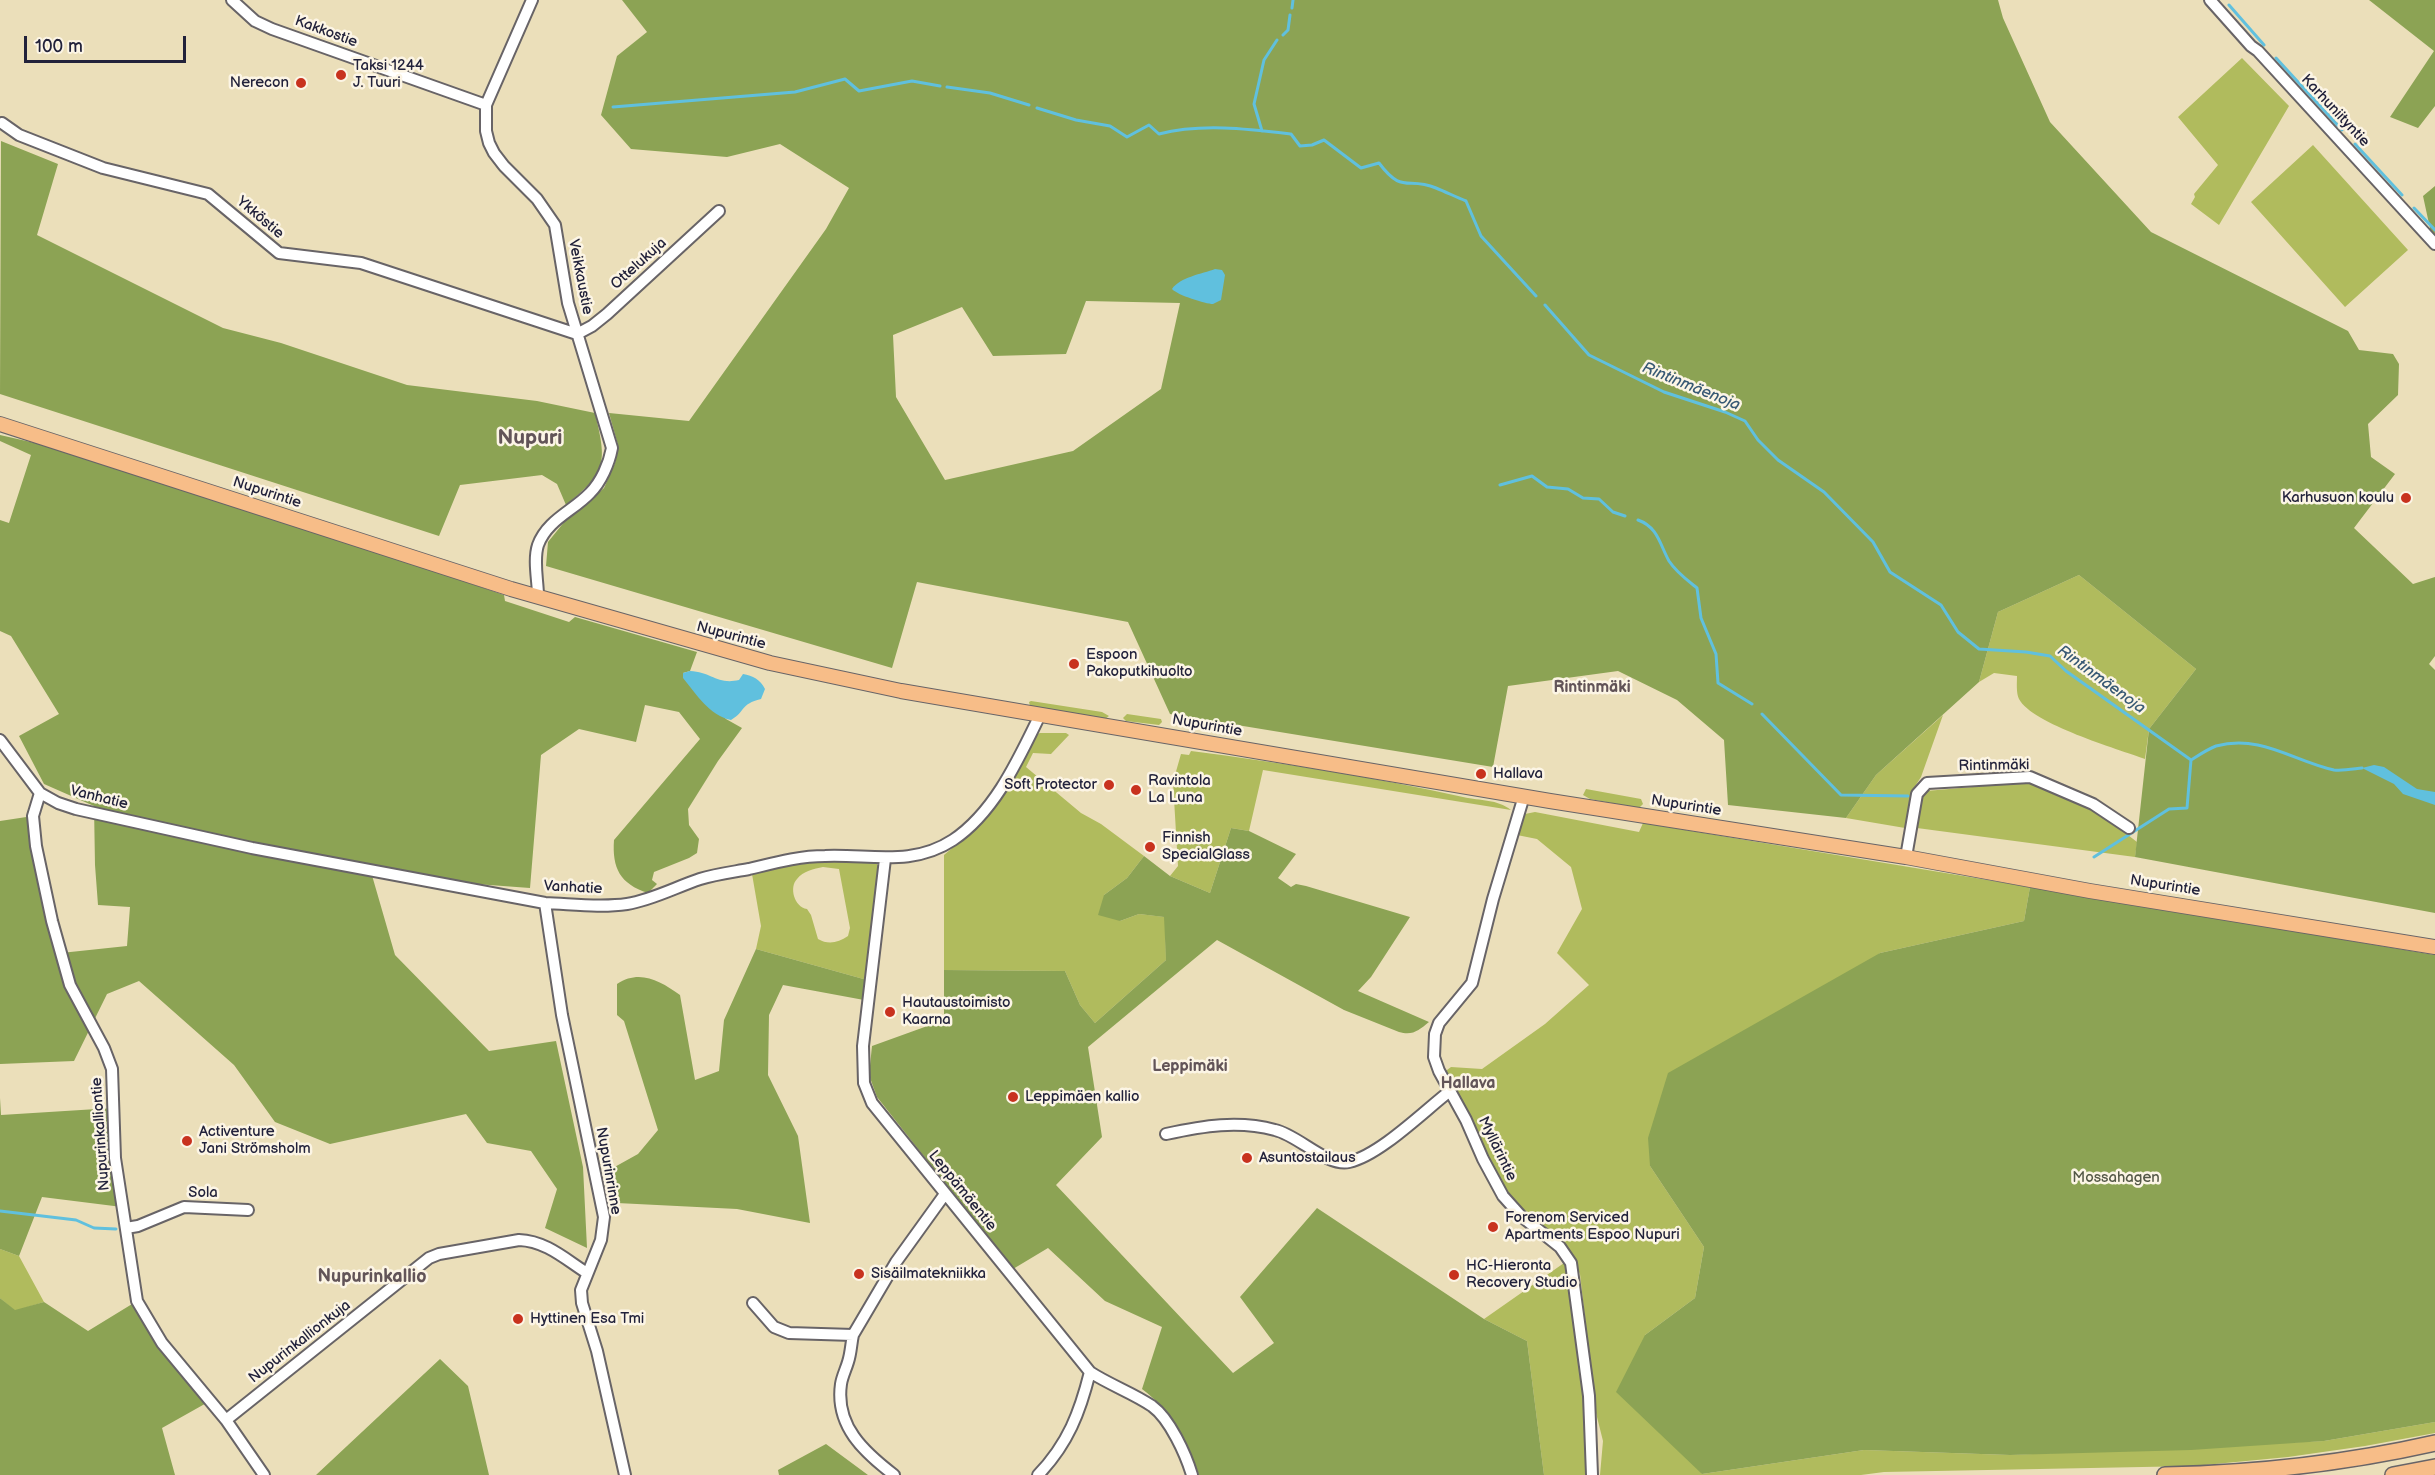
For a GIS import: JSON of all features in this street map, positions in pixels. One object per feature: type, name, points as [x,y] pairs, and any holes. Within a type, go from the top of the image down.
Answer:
[{"type":"highway","points":[[2165,1475],[2214,1474],[2308,1465],[2435,1443]]},
{"type":"highway","points":[[2393,1475],[2435,1467]]},
{"type":"main road","name":"Nupurintie","points":[[0,424],[647,630],[770,663],[901,691],[1040,715],[1906,857],[2090,891],[2435,947]]},
{"type":"street","name":"Kakkostie","points":[[232,0],[255,21],[272,29],[486,105]]},
{"type":"street","name":"Veikkaustie","points":[[532,0],[486,105],[486,131],[489,143],[504,165],[547,211],[555,225],[568,303],[612,448],[610,459],[590,493],[547,530],[538,546],[538,596]]},
{"type":"street","name":"Karhuniityntie","points":[[2210,0],[2435,244]]},
{"type":"street","name":"Ykköstie","points":[[2,123],[19,135],[104,168],[208,194],[279,253],[361,263],[577,334]]},
{"type":"street","name":"Ottelukuja","points":[[577,334],[607,314],[719,211]]},
{"type":"street","name":"Vanhatie","points":[[40,793],[58,803],[76,809],[252,849],[545,903],[589,906],[625,904],[702,878],[799,858],[854,856],[885,859],[922,854],[938,848],[954,839],[993,799],[1017,762],[1040,715]]},
{"type":"street","points":[[0,740],[40,793]]},
{"type":"street","name":"Rintinmäki","points":[[1906,857],[1917,794],[1927,783],[2030,777],[2093,804],[2129,828]]},
{"type":"street","name":"Nupurinkalliontie","points":[[40,793],[33,816],[36,846],[52,921],[70,985],[104,1048],[112,1069],[115,1158],[137,1301],[146,1320],[162,1343],[226,1420],[264,1475]]},
{"type":"street","name":"Myllärintie","points":[[1524,796],[1493,899],[1472,983],[1439,1023],[1434,1046],[1436,1065],[1503,1196],[1521,1216],[1560,1247],[1571,1263],[1589,1396],[1592,1475]]},
{"type":"street","name":"Leppämäentie","points":[[885,859],[863,1046],[864,1083],[872,1103],[1090,1372],[1154,1407],[1174,1433],[1186,1455],[1192,1475]]},
{"type":"street","name":"Nupurinrinne","points":[[545,903],[562,1014],[604,1217],[600,1240],[581,1290],[582,1303],[597,1351],[625,1475]]},
{"type":"street","points":[[1166,1134],[1209,1125],[1240,1124],[1264,1127],[1296,1138],[1329,1159],[1347,1163],[1362,1158],[1379,1148],[1450,1091]]},
{"type":"street","points":[[894,1475],[857,1443],[846,1424],[842,1413],[841,1382],[850,1356],[853,1335],[896,1262],[945,1194]]},
{"type":"street","name":"Sola","points":[[126,1228],[138,1226],[184,1207],[248,1210]]},
{"type":"street","name":"Nupurinkallionkuja","points":[[226,1420],[429,1258],[439,1254],[529,1240],[544,1244],[587,1273]]},
{"type":"street","points":[[753,1303],[774,1328],[789,1333],[853,1335]]},
{"type":"street","points":[[1038,1475],[1050,1462],[1077,1417],[1090,1372]]},
{"type":"green space","points":[[622,0],[1998,0],[2003,18],[2050,122],[2151,232],[2348,331],[2359,350],[2393,354],[2399,364],[2398,395],[2368,424],[2371,457],[2395,474],[2354,528],[2413,584],[2435,577],[2435,656],[2429,664],[2435,670],[2435,913],[2135,857],[2149,729],[2196,669],[2079,575],[1998,612],[1979,682],[1876,775],[1846,818],[1728,805],[1724,740],[1677,700],[1618,671],[1508,686],[1493,767],[1170,714],[1128,622],[917,582],[892,668],[546,566],[548,542],[565,521],[604,488],[615,463],[618,445],[609,413],[689,421],[826,229],[849,188],[780,144],[727,157],[631,149],[601,115],[617,56],[647,32]],"holes":[[[1086,301],[1180,303],[1161,389],[1073,451],[945,480],[896,397],[893,335],[962,307],[993,356],[1066,354]]]},
{"type":"green space","points":[[2369,0],[2435,0],[2435,106],[2418,128],[2390,117],[2434,51]]},
{"type":"green space","points":[[2242,58],[2289,106],[2219,225],[2191,204],[2195,197],[2194,194],[2218,165],[2178,117]]},
{"type":"green space","points":[[1,141],[58,164],[37,235],[223,328],[281,343],[407,385],[537,401],[595,413],[602,455],[596,475],[580,494],[566,505],[557,484],[542,475],[460,485],[439,536],[0,394]]},
{"type":"green space","points":[[2313,145],[2408,250],[2345,307],[2251,202]]},
{"type":"green space","points":[[2435,186],[2435,237],[2431,233],[2423,196]]},
{"type":"green space","points":[[0,435],[70,451],[391,556],[504,595],[505,601],[569,622],[575,617],[697,652],[690,671],[683,673],[726,719],[742,728],[688,809],[689,825],[699,839],[697,853],[654,872],[652,880],[657,884],[648,893],[631,885],[620,874],[616,867],[614,840],[700,739],[679,712],[645,705],[636,742],[579,729],[541,755],[530,888],[449,882],[369,865],[395,955],[489,1051],[556,1041],[583,1167],[587,1248],[545,1228],[557,1189],[531,1151],[487,1143],[466,1114],[330,1144],[275,1122],[234,1065],[139,981],[107,994],[74,1061],[0,1064],[0,821],[33,816],[61,953],[127,946],[130,907],[98,905],[94,806],[44,784],[19,736],[59,714],[11,636],[0,631],[0,520],[9,523],[31,455],[0,441]]},
{"type":"green space","points":[[2079,575],[2196,669],[2149,729],[2145,759],[2077,735],[2040,718],[2019,699],[2017,676],[1994,673],[1979,682],[1998,612]]},
{"type":"green space","points":[[1031,701],[1102,712],[1109,716],[1105,719],[1030,706]]},
{"type":"green space","points":[[1127,714],[1161,719],[1162,722],[1159,725],[1126,721],[1123,718]]},
{"type":"green space","points":[[1943,715],[1921,777],[1912,791],[1905,828],[1846,818],[1876,775]]},
{"type":"green space","points":[[1040,733],[1069,735],[1051,754],[1033,753],[1026,767],[1081,813],[1101,824],[1144,856],[1127,878],[1104,895],[1120,921],[1139,914],[1165,917],[1166,960],[1095,1023],[1080,1005],[1065,971],[944,970],[944,855],[972,829],[996,800],[1035,735]]},
{"type":"green space","points":[[1191,751],[1362,777],[1494,802],[1511,810],[1263,770],[1249,831],[1231,828],[1210,893],[1170,876],[1178,866],[1173,782],[1181,754],[1189,755]]},
{"type":"green space","points":[[2030,782],[2093,808],[2137,842],[2135,857],[1917,828],[1918,804],[1926,791]]},
{"type":"green space","points":[[1586,789],[1641,799],[1643,804],[1639,808],[1590,799],[1583,795]]},
{"type":"green space","points":[[1535,812],[1639,832],[1643,823],[2030,887],[2024,921],[1880,953],[1650,1166],[1704,1247],[1695,1298],[1645,1335],[1702,1474],[1864,1450],[2010,1455],[2324,1441],[2435,1422],[2435,1433],[2288,1457],[2194,1466],[1884,1472],[1861,1475],[1600,1475],[1603,1441],[1595,1409],[1580,1274],[1566,1252],[1506,1194],[1443,1073],[1451,1067],[1482,1069],[1545,1024],[1589,985],[1557,953],[1582,909],[1571,867],[1537,839],[1517,835],[1525,814]]},
{"type":"green space","points":[[1231,828],[1249,831],[1296,854],[1278,878],[1291,887],[1296,884],[1306,886],[1410,917],[1371,977],[1358,991],[1429,1022],[1412,1033],[1399,1032],[1344,1010],[1217,940],[1088,1047],[1102,1137],[1056,1185],[1233,1373],[1274,1343],[1240,1297],[1317,1208],[1484,1319],[1527,1341],[1544,1475],[1199,1475],[1189,1450],[1170,1417],[1142,1389],[1162,1327],[1105,1301],[1048,1248],[1013,1269],[877,1097],[869,1075],[872,1046],[944,1020],[944,970],[1065,971],[1080,1005],[1095,1023],[1166,960],[1164,917],[1139,914],[1120,921],[1098,915],[1104,895],[1127,878],[1144,856],[1170,876],[1210,893]]},
{"type":"green space","points":[[812,861],[865,861],[877,864],[880,870],[867,980],[756,949],[761,926],[752,874]],"holes":[[[823,867],[839,869],[850,928],[848,936],[837,942],[826,942],[818,939],[811,915],[796,901],[793,887],[799,876],[809,871]]]},
{"type":"green space","name":"Mossahagen","points":[[2030,887],[2435,955],[2435,1422],[2324,1441],[2191,1450],[2010,1455],[1864,1450],[1702,1474],[1616,1392],[1645,1335],[1695,1298],[1704,1247],[1650,1166],[1648,1138],[1668,1073],[1880,953],[2024,921]]},
{"type":"green space","points":[[756,949],[867,980],[864,1000],[783,985],[769,1015],[768,1075],[798,1136],[810,1223],[737,1209],[617,1203],[611,1169],[638,1154],[658,1130],[624,1021],[617,1015],[617,984],[634,977],[642,977],[657,981],[680,995],[695,1080],[719,1071],[724,1020]]},
{"type":"green space","points":[[0,1098],[1,1115],[113,1108],[122,1207],[42,1197],[19,1256],[0,1249]]},
{"type":"green space","points":[[0,1249],[19,1256],[44,1302],[15,1311],[0,1298]]},
{"type":"green space","points":[[1564,1263],[1571,1283],[1576,1314],[1587,1475],[1544,1475],[1527,1341],[1484,1319]]},
{"type":"green space","points":[[0,1298],[15,1310],[44,1302],[88,1331],[137,1301],[210,1401],[162,1428],[175,1475],[0,1475]]},
{"type":"green space","points":[[440,1359],[468,1386],[489,1475],[316,1475]]},
{"type":"green space","points":[[826,1444],[868,1475],[779,1475],[778,1470]]},
{"type":"water","points":[[1215,269],[1222,270],[1225,275],[1221,300],[1213,304],[1192,299],[1172,289],[1186,279]]},
{"type":"water","points":[[690,671],[725,681],[739,680],[743,674],[758,680],[765,689],[761,699],[746,705],[731,720],[710,709],[683,678],[683,673]]},
{"type":"water","points":[[2374,765],[2384,767],[2417,789],[2435,792],[2435,805],[2403,794],[2394,784],[2362,768]]},
{"type":"waterway","points":[[1292,8],[1293,0]]},
{"type":"waterway","points":[[2229,5],[2264,45]]},
{"type":"waterway","points":[[1283,35],[1288,30],[1290,15]]},
{"type":"waterway","points":[[1262,131],[1254,104],[1264,60],[1277,40]]},
{"type":"waterway","points":[[2276,58],[2342,130]]},
{"type":"waterway","points":[[613,107],[795,92],[845,79],[859,91],[912,81],[940,86]]},
{"type":"waterway","points":[[947,87],[990,93],[1029,105]]},
{"type":"waterway","name":"Rintinmäenoja","points":[[1037,108],[1076,120],[1110,126],[1127,137],[1149,125],[1159,134],[1191,129],[1225,128],[1291,134],[1300,146],[1312,145],[1324,140],[1361,168],[1379,163],[1387,173],[1400,182],[1426,185],[1466,201],[1481,236],[1536,296]]},
{"type":"waterway","points":[[2355,144],[2402,195]]},
{"type":"waterway","points":[[2414,208],[2435,230]]},
{"type":"waterway","name":"Rintinmäenoja","points":[[1545,305],[1589,355],[1664,392],[1745,421],[1758,440],[1778,460],[1824,492],[1873,542],[1890,572],[1941,605],[1958,632],[1979,649],[2050,656],[2066,671],[2191,760]]},
{"type":"waterway","points":[[1500,485],[1532,476],[1547,487],[1568,489],[1583,498],[1599,499],[1613,512],[1625,516]]},
{"type":"waterway","points":[[1638,520],[1650,527],[1658,537],[1672,565],[1697,588],[1701,618],[1716,654],[1718,683],[1752,704]]},
{"type":"waterway","points":[[1762,714],[1841,795],[1908,796]]},
{"type":"waterway","name":"Rintinmäenoja","points":[[2191,760],[2216,746],[2248,743],[2334,770],[2362,768]]},
{"type":"waterway","points":[[2094,857],[2169,809],[2187,808],[2191,760]]},
{"type":"waterway","points":[[0,1211],[76,1220],[94,1228],[116,1229]]},
{"type":"place","name":"Taksi 1244 J. Tuuri","points":[[341,75]]},
{"type":"place","name":"Nerecon","points":[[301,83]]},
{"type":"place","name":"Karhusuon koulu","points":[[2406,498]]},
{"type":"place","name":"Espoon Pakoputkihuolto","points":[[1074,664]]},
{"type":"place","name":"Hallava","points":[[1481,774]]},
{"type":"place","name":"Soft Protector","points":[[1109,785]]},
{"type":"place","name":"Ravintola La Luna","points":[[1136,790]]},
{"type":"place","name":"Finnish SpecialGlass","points":[[1150,847]]},
{"type":"place","name":"Hautaustoimisto Kaarna","points":[[890,1012]]},
{"type":"place","name":"Leppimäen kallio","points":[[1013,1097]]},
{"type":"place","name":"Activenture Jani Strömsholm","points":[[187,1141]]},
{"type":"place","name":"Asuntostailaus","points":[[1247,1158]]},
{"type":"place","name":"Forenom Serviced Apartments Espoo Nupuri","points":[[1493,1227]]},
{"type":"place","name":"Sisäilmatekniikka","points":[[859,1274]]},
{"type":"place","name":"HC-Hieronta Recovery Studio","points":[[1454,1275]]},
{"type":"place","name":"Hyttinen Esa Tmi","points":[[518,1319]]},
{"type":"district","name":"Nupuri","points":[[530,439]]},
{"type":"district","name":"Rintinmäki","points":[[1592,688]]},
{"type":"district","name":"Leppimäki","points":[[1190,1067]]},
{"type":"district","name":"Hallava","points":[[1468,1084]]},
{"type":"district","name":"Nupurinkallio","points":[[372,1277]]}]
